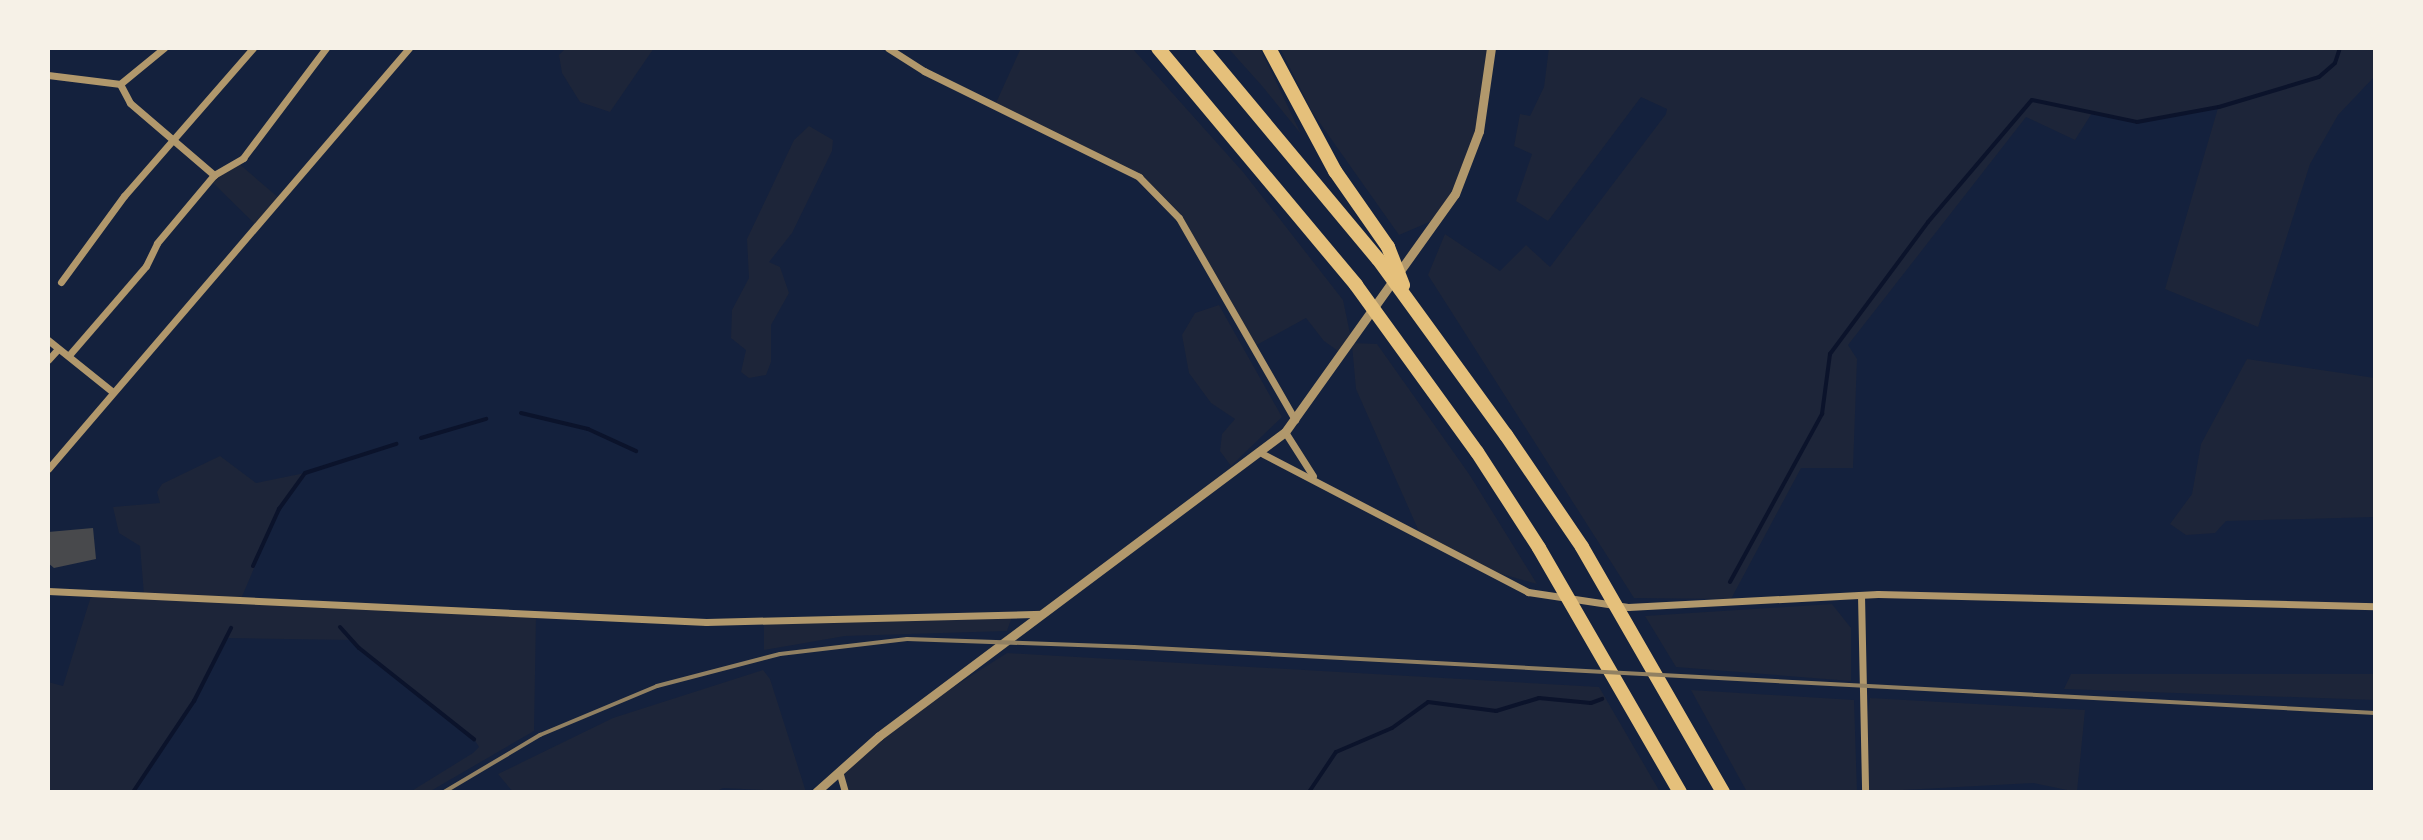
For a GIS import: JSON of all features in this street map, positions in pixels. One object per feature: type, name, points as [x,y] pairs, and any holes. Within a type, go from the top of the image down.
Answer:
[{"type":"highway","points":[[1158,48],[1356,285],[1388,328],[1539,548],[1680,792]]},
{"type":"highway","points":[[1202,48],[1378,259],[1582,547],[1723,792]]},
{"type":"highway","points":[[1269,48],[1335,171],[1388,247],[1409,300]]},
{"type":"street","points":[[48,75],[120,84],[164,48]]},
{"type":"street","points":[[61,282],[124,196],[253,48]]},
{"type":"street","points":[[70,354],[146,266],[157,243],[214,175],[243,158],[326,48]]},
{"type":"street","points":[[48,469],[409,48]]},
{"type":"street","points":[[888,48],[924,71],[1139,177],[1179,218],[1295,420]]},
{"type":"street","points":[[816,792],[839,771],[1045,614],[1263,454],[1285,432],[1455,194],[1479,131],[1491,48]]},
{"type":"street","points":[[120,84],[130,103],[214,175]]},
{"type":"street","points":[[48,340],[70,354],[113,392]]},
{"type":"street","points":[[48,360],[58,349]]},
{"type":"street","points":[[1285,432],[1315,477]]},
{"type":"street","points":[[1263,454],[1315,477],[1528,592],[1628,607],[1861,595],[2375,606]]},
{"type":"street","points":[[48,591],[706,622],[1045,614]]},
{"type":"street","points":[[1861,595],[1865,792]]},
{"type":"street","points":[[839,771],[845,792]]},
{"type":"shaded area","points":[[566,48],[654,48],[610,112],[580,102],[562,73],[559,55]]},
{"type":"shaded area","points":[[1021,48],[1132,48],[1243,172],[1343,300],[1352,343],[1377,344],[1469,474],[1537,584],[1477,567],[1421,536],[1356,389],[1352,345],[1344,355],[1324,341],[1306,318],[1253,347],[1179,218],[1139,177],[995,105]]},
{"type":"shaded area","points":[[1228,48],[1260,48],[1301,134],[1263,87]]},
{"type":"shaded area","points":[[1280,48],[1491,48],[1482,118],[1441,217],[1399,235],[1312,112]]},
{"type":"shaded area","points":[[1549,48],[2375,48],[2375,76],[2338,115],[2310,164],[2258,327],[2165,289],[2218,108],[2137,122],[2092,113],[2075,140],[2026,117],[1848,345],[1857,359],[1853,468],[1801,468],[1731,599],[1634,598],[1428,275],[1445,234],[1500,271],[1526,245],[1550,267],[1666,114],[1667,109],[1641,97],[1548,221],[1516,201],[1532,154],[1514,146],[1520,114],[1530,116],[1544,87]]},
{"type":"shaded area","points":[[809,126],[833,140],[832,151],[792,233],[769,262],[780,267],[789,293],[771,325],[771,362],[766,375],[749,378],[741,372],[746,350],[731,338],[732,310],[749,278],[747,239],[794,140]]},
{"type":"shaded area","points":[[237,162],[280,199],[257,226],[210,180]]},
{"type":"shaded area","points":[[1219,305],[1282,417],[1231,466],[1220,451],[1222,434],[1235,419],[1211,403],[1189,373],[1182,335],[1195,313]]},
{"type":"shaded area","points":[[2247,359],[2375,378],[2375,517],[2226,521],[2215,533],[2186,535],[2170,524],[2192,494],[2201,444]]},
{"type":"shaded area","points":[[220,456],[256,483],[305,473],[279,509],[241,599],[536,615],[534,731],[429,792],[410,792],[473,753],[479,747],[474,739],[352,640],[227,638],[194,701],[133,792],[48,792],[48,682],[63,686],[92,593],[144,595],[140,546],[119,533],[113,507],[160,503],[157,492],[162,484]]},
{"type":"shaded area","points":[[1832,604],[1851,628],[1851,681],[1676,667],[1645,616]]},
{"type":"shaded area","points":[[1013,614],[1007,631],[845,636],[764,650],[764,621]]},
{"type":"shaded area","points":[[1007,653],[1599,687],[1660,792],[845,792],[839,771],[892,726]]},
{"type":"shaded area","points":[[763,670],[770,679],[806,792],[723,788],[715,792],[513,792],[498,774],[613,718]]},
{"type":"shaded area","points":[[2071,674],[2375,674],[2375,700],[2064,689]]},
{"type":"shaded area","points":[[1691,690],[1854,700],[1857,792],[1747,792]]},
{"type":"shaded area","points":[[1870,698],[2085,710],[2077,792],[2033,783],[1865,792],[1863,747]]},
{"type":"building","points":[[93,528],[96,559],[54,568],[48,563],[48,532]]},
{"type":"waterway","points":[[1730,582],[1822,414],[1830,354],[1928,222],[2032,100],[2137,122],[2219,107],[2319,77],[2335,63],[2340,48]]},
{"type":"waterway","points":[[521,413],[588,429],[636,451]]},
{"type":"waterway","points":[[421,438],[486,419]]},
{"type":"waterway","points":[[253,566],[279,509],[305,473],[396,444]]},
{"type":"waterway","points":[[340,627],[359,648],[474,739]]},
{"type":"waterway","points":[[133,792],[194,701],[231,628]]},
{"type":"waterway","points":[[1309,792],[1336,752],[1392,728],[1428,702],[1496,711],[1539,698],[1591,703],[1602,699]]},
{"type":"railway","points":[[444,792],[540,735],[657,686],[780,654],[907,639],[1134,647],[2375,713]]}]
